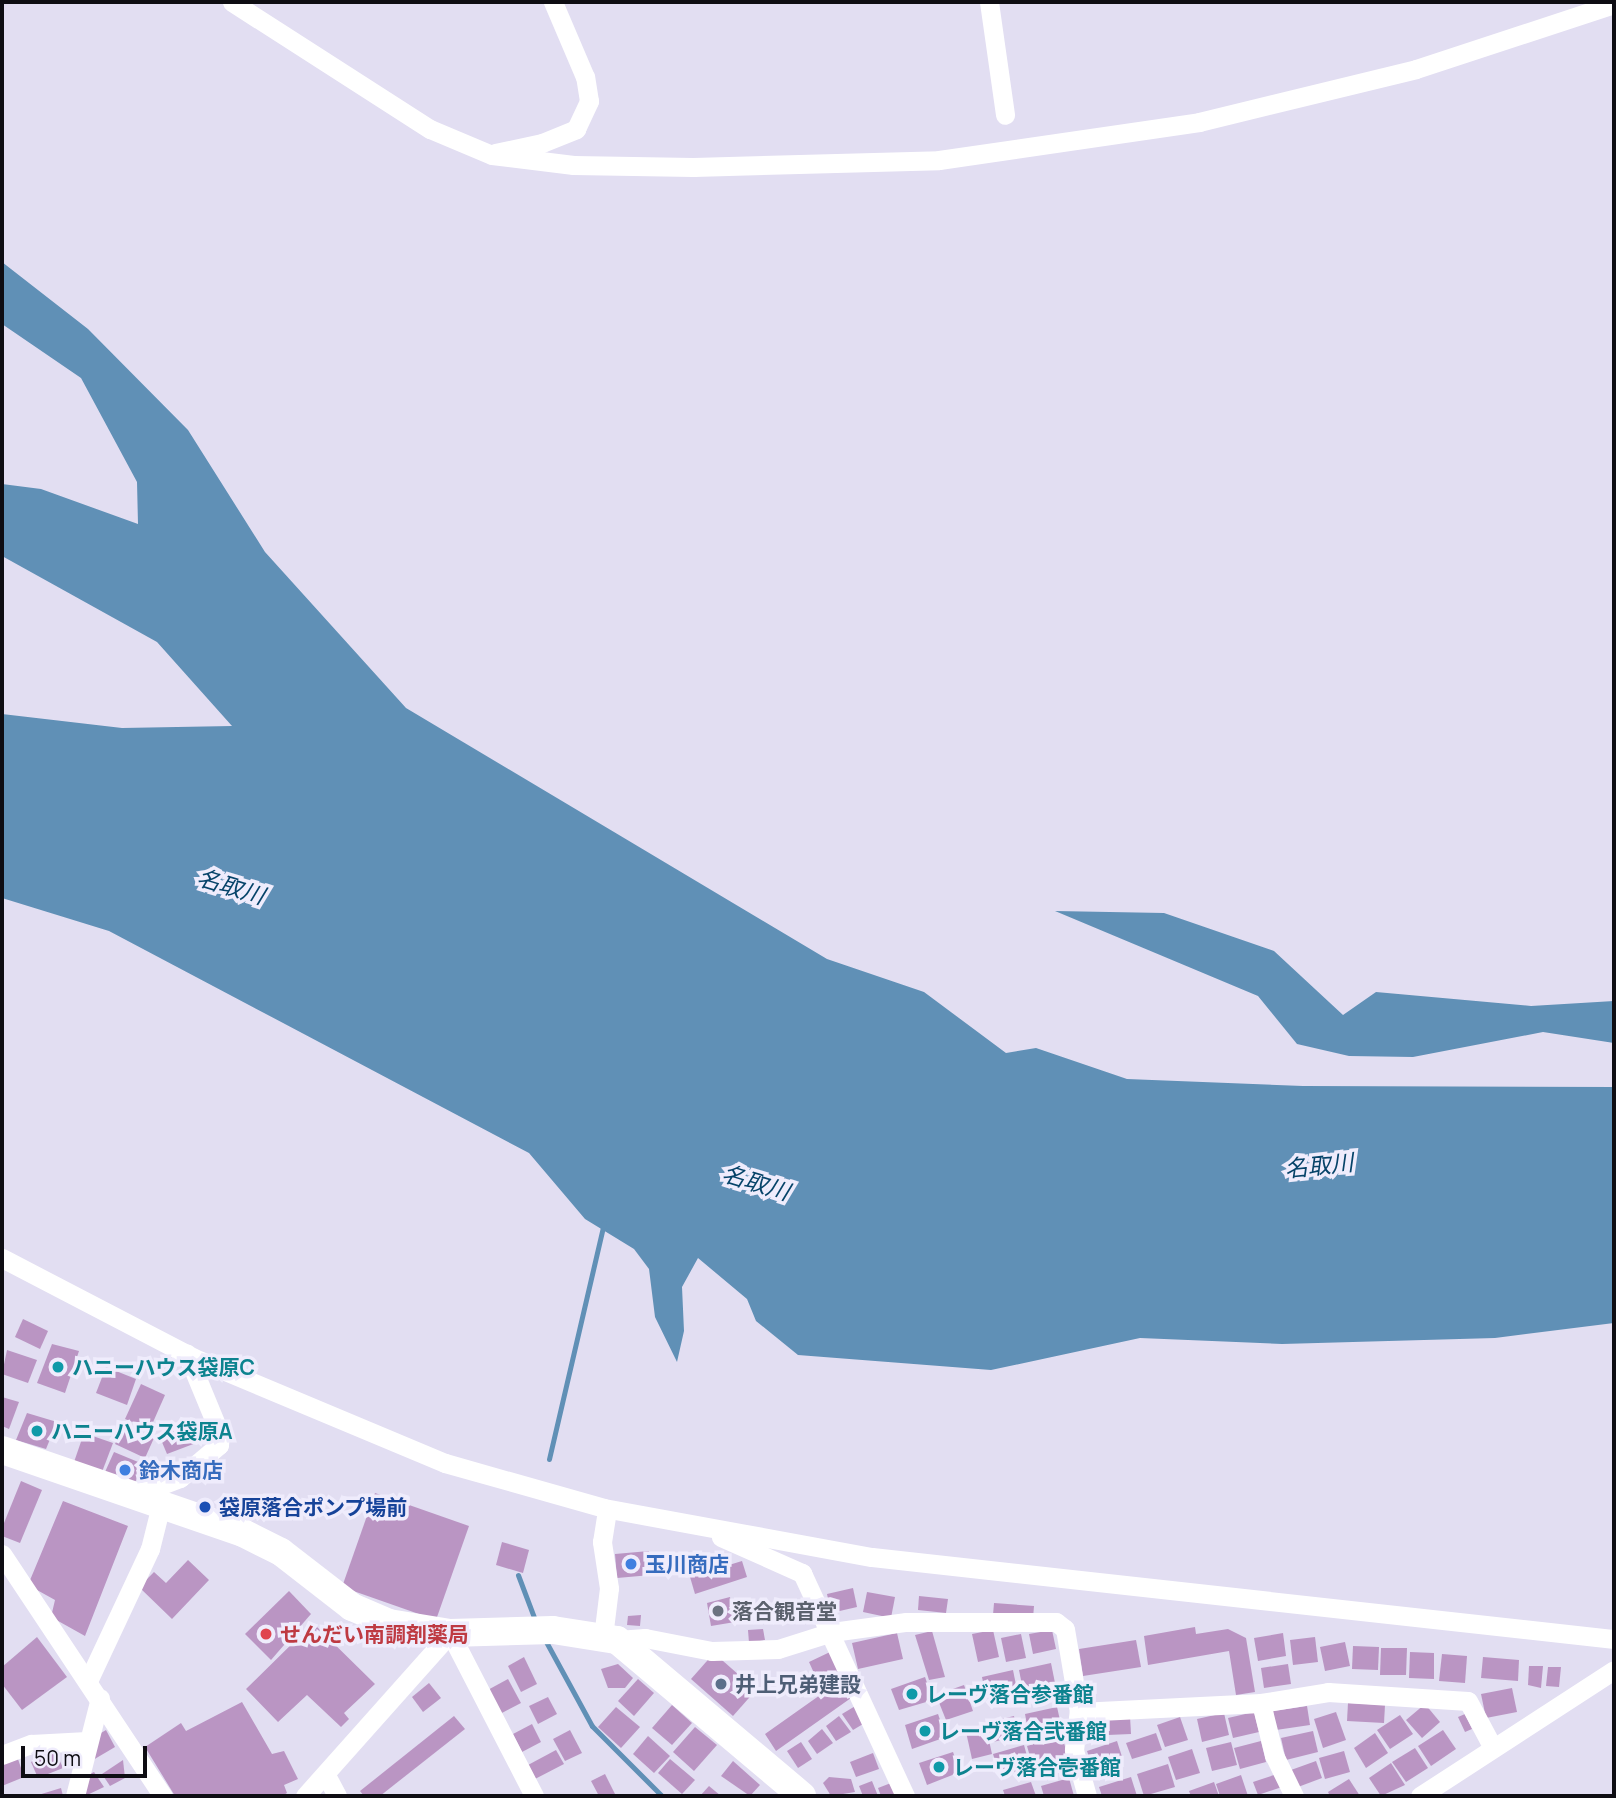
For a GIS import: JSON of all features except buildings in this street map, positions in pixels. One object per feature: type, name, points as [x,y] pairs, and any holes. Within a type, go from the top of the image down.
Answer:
[{"type":"street","points":[[232,2],[430,130],[492,155],[573,165],[813,166],[1037,150],[1283,104],[1529,36],[1614,4]]},
{"type":"street","points":[[492,155],[576,129],[589,101],[585,77],[553,2]]},
{"type":"street","points":[[989,2],[1005,115]]},
{"type":"street","points":[[2,1258],[187,1354],[445,1463],[607,1508],[872,1557],[1614,1639]]},
{"type":"street","points":[[151,1497],[180,1478],[219,1445],[220,1434],[187,1354]]},
{"type":"street","points":[[2,1450],[151,1497],[281,1552],[352,1607],[389,1623],[450,1633],[553,1630],[610,1638],[645,1638],[712,1651],[778,1649],[832,1632],[962,1618],[1056,1622],[1065,1629],[1079,1712],[1074,1750],[1087,1796]]},
{"type":"street","points":[[89,1679],[150,1549],[151,1497]]},
{"type":"street","points":[[607,1508],[602,1542],[609,1588],[610,1638],[802,1796]]},
{"type":"street","points":[[711,1528],[727,1542],[802,1573],[832,1632],[905,1796]]},
{"type":"street","points":[[2,1554],[89,1679],[163,1796]]},
{"type":"street","points":[[305,1796],[327,1777],[450,1633]]},
{"type":"street","points":[[450,1633],[534,1796]]},
{"type":"street","points":[[1420,1796],[1614,1670]]},
{"type":"street","points":[[1079,1712],[1261,1703],[1328,1692],[1468,1701],[1493,1748]]},
{"type":"street","points":[[75,1796],[100,1698]]},
{"type":"street","points":[[1261,1703],[1274,1755],[1294,1796]]},
{"type":"street","points":[[2,1755],[31,1744],[87,1741]]},
{"type":"street","points":[[327,1777],[337,1796]]},
{"type":"water","name":"名取川","points":[[2,262],[88,329],[188,430],[265,552],[406,708],[827,959],[924,992],[1006,1053],[1036,1048],[1127,1079],[1303,1086],[1614,1087],[1614,1323],[1495,1338],[1282,1344],[1140,1338],[991,1370],[798,1355],[756,1321],[747,1299],[698,1258],[682,1287],[684,1331],[677,1362],[655,1317],[649,1269],[634,1249],[585,1219],[529,1153],[109,931],[2,898],[2,714],[122,728],[232,726],[157,642],[2,556],[2,484],[41,489],[138,524],[137,482],[81,378],[2,324]]},
{"type":"water","points":[[1055,911],[1164,913],[1274,951],[1343,1015],[1376,992],[1531,1006],[1614,1001],[1614,1043],[1543,1032],[1413,1057],[1349,1056],[1297,1044],[1258,996]]},
{"type":"waterway","points":[[549,1459],[604,1223]]},
{"type":"waterway","points":[[518,1575],[535,1620]]},
{"type":"waterway","points":[[544,1638],[592,1726],[662,1796]]},
{"type":"place","name":"ハニーハウス袋原C","points":[[58,1367]]},
{"type":"place","name":"ハニーハウス袋原A","points":[[37,1431]]},
{"type":"place","name":"鈴木商店","points":[[125,1470]]},
{"type":"place","name":"袋原落合ポンプ場前","points":[[205,1507]]},
{"type":"place","name":"玉川商店","points":[[631,1564]]},
{"type":"place","name":"落合観音堂","points":[[718,1611]]},
{"type":"place","name":"せんだい南調剤薬局","points":[[266,1634]]},
{"type":"place","name":"井上兄弟建設","points":[[721,1684]]},
{"type":"place","name":"レーヴ落合参番館","points":[[912,1694]]},
{"type":"place","name":"レーヴ落合弐番館","points":[[925,1731]]},
{"type":"place","name":"レーヴ落合壱番館","points":[[939,1767]]}]
